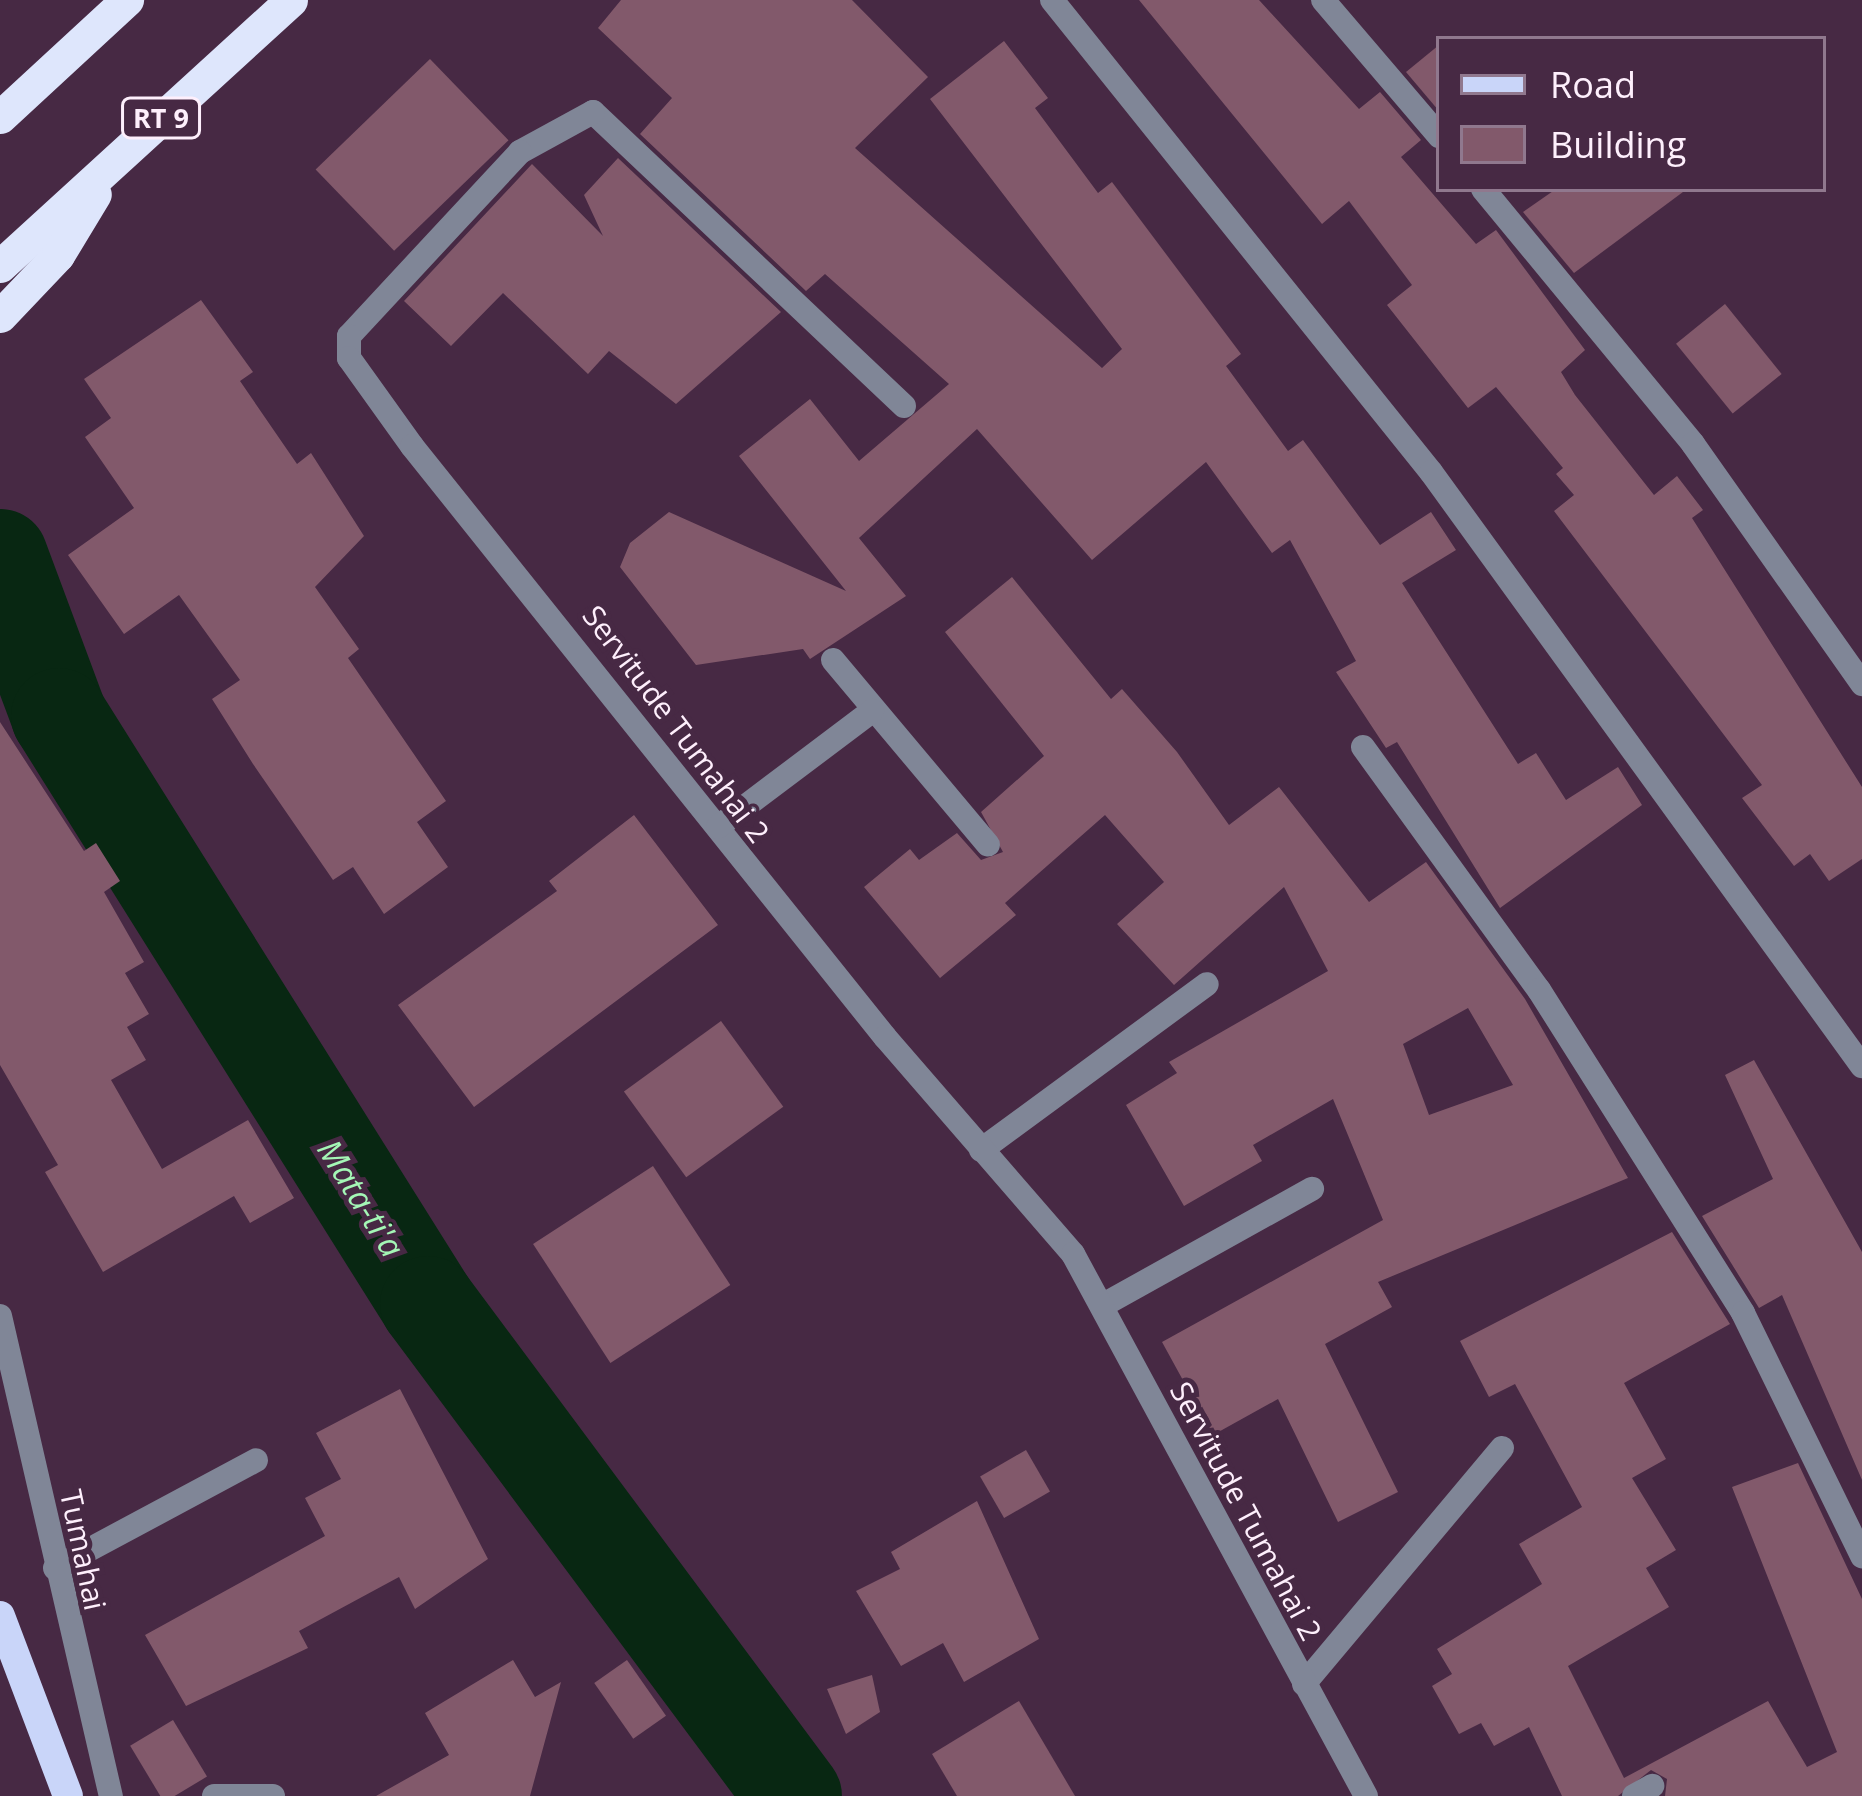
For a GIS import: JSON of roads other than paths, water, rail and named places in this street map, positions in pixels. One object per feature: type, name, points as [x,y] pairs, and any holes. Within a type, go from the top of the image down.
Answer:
[{"type":"highway","points":[[12,106],[127,0]]},
{"type":"highway","name":"RT 9","points":[[0,266],[45,246],[118,156],[291,0]]},
{"type":"highway","points":[[0,316],[45,246]]},
{"type":"main road","points":[[0,1616],[68,1796]]},
{"type":"street","points":[[1052,0],[1431,472],[1862,1066]]},
{"type":"street","points":[[1323,0],[1436,132]]},
{"type":"street","name":"Servitude Tumahai 2","points":[[904,406],[593,112],[520,152],[349,336],[349,358],[412,446],[981,1150],[1045,1216],[1105,1304],[1366,1796]]},
{"type":"street","points":[[1485,192],[1668,412],[1862,684]]},
{"type":"street","points":[[833,660],[988,845]]},
{"type":"street","points":[[718,826],[872,711]]},
{"type":"street","points":[[1364,747],[1539,990],[1743,1313],[1862,1556]]},
{"type":"street","points":[[981,1150],[1207,984]]},
{"type":"street","points":[[1105,1304],[1312,1189]]},
{"type":"street","name":"Tumahai","points":[[0,1316],[111,1796]]},
{"type":"street","points":[[1304,1684],[1502,1448]]},
{"type":"street","points":[[55,1568],[256,1460]]},
{"type":"street","points":[[214,1796],[273,1796]]},
{"type":"waterway","name":"Mata-ti'a","points":[[0,557],[59,716],[428,1304],[794,1796]]}]
